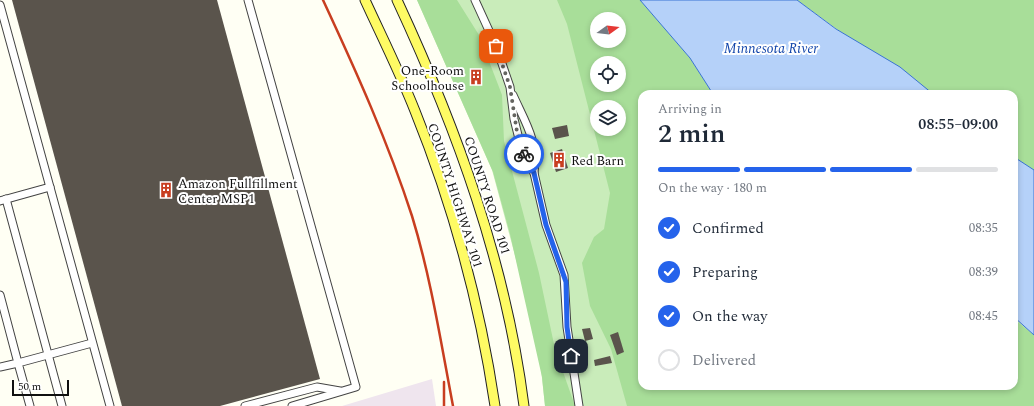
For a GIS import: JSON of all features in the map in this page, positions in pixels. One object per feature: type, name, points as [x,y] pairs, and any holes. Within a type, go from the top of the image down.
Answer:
[{"type":"main road","name":"COUNTY HIGHWAY 101","points":[[365,0],[416,112],[451,211],[478,314],[495,406]]},
{"type":"main road","name":"COUNTY ROAD 101","points":[[397,0],[432,76],[476,192],[504,298],[524,406]]},
{"type":"lane","points":[[248,0],[356,388],[292,406]]},
{"type":"lane","points":[[475,0],[496,46],[510,87],[533,138],[535,146],[534,173]]},
{"type":"lane","points":[[0,5],[4,34],[50,187],[110,406]]},
{"type":"lane","points":[[510,87],[520,142],[534,173],[546,225],[566,282],[567,327],[579,406]]},
{"type":"lane","points":[[50,187],[3,200],[62,406]]},
{"type":"lane","points":[[0,295],[30,406]]},
{"type":"lane","points":[[0,367],[92,342]]},
{"type":"lane","points":[[245,406],[317,387],[342,392]]},
{"type":"shaded area","points":[[432,379],[436,406],[342,406]]},
{"type":"green space","points":[[417,0],[641,0],[690,58],[710,90],[638,90],[638,390],[1018,390],[1018,321],[1034,335],[1034,406],[545,406],[538,341],[492,170]]},
{"type":"green space","points":[[417,0],[457,0],[479,35],[502,95],[504,141],[539,273],[555,349],[575,406],[545,406],[542,377],[510,234],[493,172]]},
{"type":"green space","points":[[557,0],[640,0],[690,58],[710,90],[638,90],[638,390],[1018,390],[1018,322],[1034,335],[1034,406],[627,406],[611,349],[590,306],[582,263],[594,237],[604,229],[610,193],[595,136],[626,136],[626,100],[590,100],[590,114],[567,24]]},
{"type":"green space","points":[[797,0],[1034,0],[1034,171],[1018,161],[1018,90],[920,90]]},
{"type":"water","name":"Minnesota River","points":[[640,0],[797,0],[836,29],[900,67],[928,90],[710,90],[690,58]]},
{"type":"water","points":[[1018,160],[1034,170],[1034,335],[1018,321]]},
{"type":"building","name":"Amazon Fullfillment Center MSP1","points":[[12,0],[217,0],[320,379],[220,406],[122,406]]},
{"type":"building","points":[[567,125],[569,136],[555,139],[552,128]]},
{"type":"building","name":"Red Barn","points":[[562,149],[568,168],[556,172],[550,153]]},
{"type":"building","points":[[590,328],[593,339],[585,341],[582,329]]},
{"type":"building","points":[[618,332],[624,352],[617,355],[610,335]]},
{"type":"building","points":[[610,356],[612,363],[595,366],[594,360]]},
{"type":"railway","points":[[323,0],[382,134],[412,216],[425,263],[453,406]]},
{"type":"railway","points":[[444,382],[444,406]]},
{"type":"way so far","points":[[496,46],[510,87],[514,119],[524,154]]},
{"type":"place","name":"One-Room Schoolhouse","points":[[476,77]]},
{"type":"place","name":"Red Barn","points":[[559,160]]},
{"type":"place","name":"Amazon Fullfillment Center MSP1","points":[[166,190]]},
{"type":"route","points":[[524,154],[534,173],[546,225],[566,282],[567,327],[571,356]]}]
